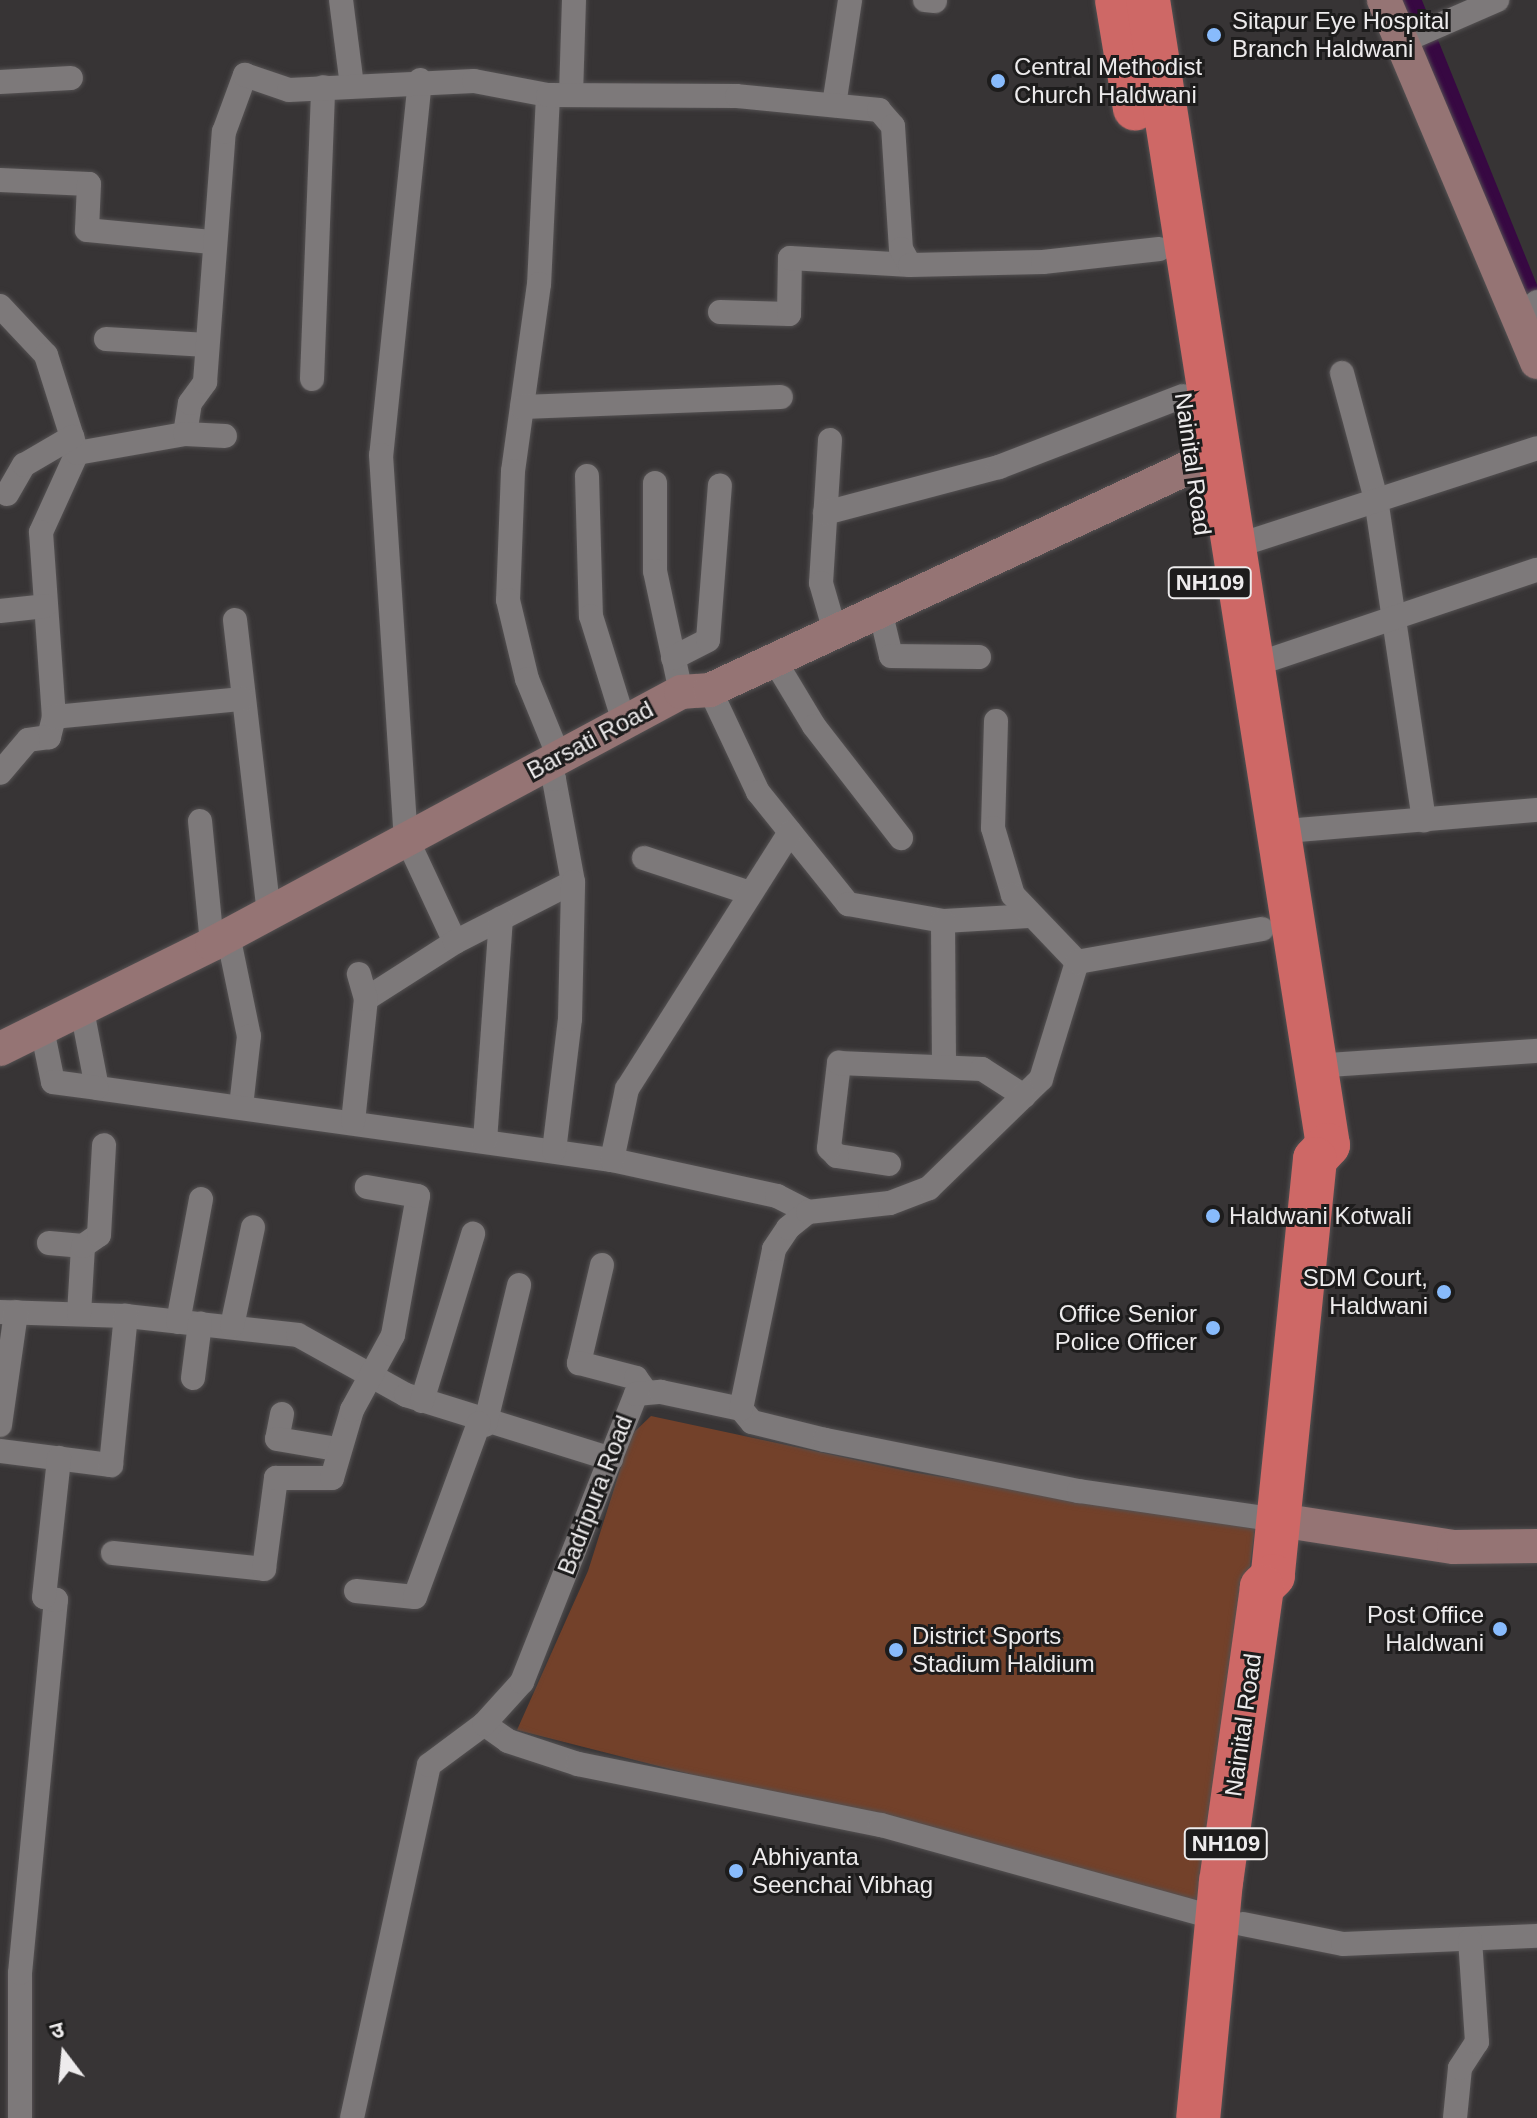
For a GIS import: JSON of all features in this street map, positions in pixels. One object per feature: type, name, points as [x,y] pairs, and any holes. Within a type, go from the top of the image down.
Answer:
[{"type":"highway","name":"Nainital Road","points":[[1117,0],[1194,465],[1236,670],[1274,832],[1276,927],[1315,1066],[1328,1145],[1315,1159],[1273,1576],[1283,1589],[1198,2118]]},
{"type":"highway","name":"Nainital Road","points":[[1148,0],[1230,548],[1236,670],[1276,927],[1302,1150],[1315,1159]]},
{"type":"highway","name":"Nainital Road","points":[[1224,2118],[1230,1921]]},
{"type":"street","points":[[341,0],[352,86]]},
{"type":"street","points":[[554,1151],[570,1019],[573,882],[552,761],[527,679],[508,600],[522,407],[559,95],[574,0]]},
{"type":"street","points":[[834,105],[850,0]]},
{"type":"street","points":[[925,0],[935,1]]},
{"type":"street","points":[[1384,0],[1417,36],[1528,310],[1537,362]]},
{"type":"street","points":[[1417,36],[1497,0]]},
{"type":"street","points":[[185,434],[190,403],[205,382],[212,242],[224,132],[245,75],[289,90],[420,80],[559,95],[834,105],[889,114],[901,249],[910,265]]},
{"type":"street","points":[[0,82],[71,78]]},
{"type":"street","points":[[420,80],[381,455],[406,837],[455,942]]},
{"type":"street","points":[[312,379],[323,87]]},
{"type":"street","points":[[0,180],[89,184],[87,230],[212,242]]},
{"type":"street","points":[[720,312],[789,314],[790,258],[957,268],[1159,249]]},
{"type":"street","points":[[0,306],[46,355],[75,445],[41,532],[54,717],[47,739],[28,740],[0,773]]},
{"type":"street","points":[[106,339],[207,345]]},
{"type":"street","points":[[1342,373],[1376,499],[1424,820]]},
{"type":"street","points":[[825,513],[999,467],[1183,396]]},
{"type":"street","points":[[522,407],[781,397]]},
{"type":"street","points":[[7,494],[24,465],[75,445],[185,434],[225,436]]},
{"type":"street","points":[[830,440],[821,583],[834,628]]},
{"type":"street","points":[[1230,548],[1537,448]]},
{"type":"street","name":"Barsati Road","points":[[0,1049],[220,940],[624,722],[773,658],[879,606],[1194,465]]},
{"type":"street","points":[[587,476],[591,616],[624,722]]},
{"type":"street","points":[[655,483],[655,571],[673,658],[758,792],[848,904],[943,921],[1029,916]]},
{"type":"street","points":[[673,658],[708,640],[720,485]]},
{"type":"street","points":[[1236,670],[1537,570]]},
{"type":"street","points":[[0,611],[45,606]]},
{"type":"street","points":[[879,606],[891,656],[979,657]]},
{"type":"street","points":[[235,620],[241,699],[269,913]]},
{"type":"street","points":[[773,658],[814,726],[901,838]]},
{"type":"street","points":[[54,717],[241,699]]},
{"type":"street","points":[[996,721],[993,828],[1013,895],[1029,916],[1077,962]]},
{"type":"street","points":[[1274,832],[1537,810]]},
{"type":"street","points":[[200,821],[220,940],[249,1036],[241,1106]]},
{"type":"street","points":[[612,1160],[627,1089],[682,1010],[747,892],[790,832]]},
{"type":"street","points":[[644,858],[747,892]]},
{"type":"street","points":[[366,999],[455,942],[573,882]]},
{"type":"street","points":[[485,1141],[501,919]]},
{"type":"street","points":[[943,921],[944,1064]]},
{"type":"street","points":[[1077,962],[1276,927]]},
{"type":"street","points":[[42,1029],[53,1082],[612,1160],[777,1196],[808,1212],[890,1203],[929,1188],[1024,1096],[1055,1050],[1077,962]]},
{"type":"street","points":[[353,1122],[366,999],[359,974]]},
{"type":"street","points":[[82,1010],[97,1088]]},
{"type":"street","points":[[1315,1066],[1537,1051]]},
{"type":"street","points":[[889,1164],[837,1156],[829,1148],[834,1066],[944,1064],[982,1069],[1024,1096]]},
{"type":"street","points":[[49,1243],[83,1246],[99,1235],[104,1145]]},
{"type":"street","points":[[113,1553],[264,1569],[276,1478],[332,1478],[337,1449],[367,1377],[393,1335],[418,1196],[367,1187]]},
{"type":"street","points":[[193,1378],[189,1322],[201,1199]]},
{"type":"street","points":[[741,1409],[774,1249],[808,1212]]},
{"type":"street","points":[[232,1326],[253,1227]]},
{"type":"street","points":[[422,1401],[473,1234]]},
{"type":"street","points":[[79,1314],[83,1246]]},
{"type":"street","points":[[602,1265],[579,1363],[636,1378],[646,1392]]},
{"type":"street","points":[[356,1591],[415,1597],[482,1424],[519,1285]]},
{"type":"street","points":[[0,1425],[8,1312],[126,1316],[298,1335],[367,1377],[422,1401],[482,1424],[611,1459]]},
{"type":"street","points":[[0,1451],[111,1465],[126,1316]]},
{"type":"street","name":"Badripura Road","points":[[352,2118],[416,1797],[429,1765],[484,1724],[522,1682],[611,1459],[628,1406],[646,1392],[741,1409],[752,1422],[825,1440],[1079,1491],[1279,1520]]},
{"type":"street","points":[[282,1414],[277,1439],[337,1449]]},
{"type":"street","points":[[20,2118],[20,1973],[56,1600],[44,1597],[59,1458]]},
{"type":"street","points":[[1279,1520],[1454,1547],[1537,1546]]},
{"type":"street","points":[[484,1724],[508,1741],[578,1764],[881,1825],[1230,1921],[1343,1944],[1537,1936]]},
{"type":"street","points":[[1455,2118],[1460,2068],[1477,2042],[1470,1940]]},
{"type":"shaded area","name":"District Sports Stadium Haldium","points":[[651,1416],[912,1472],[1255,1529],[1204,1905],[517,1730],[588,1571],[631,1435]]},
{"type":"waterway","points":[[1410,0],[1537,315]]},
{"type":"place","name":"Sitapur Eye Hospital Branch Haldwani","points":[[1214,35]]},
{"type":"place","name":"Central Methodist Church Haldwani","points":[[998,81]]},
{"type":"place","name":"Haldwani Kotwali","points":[[1213,1216]]},
{"type":"place","name":"SDM Court, Haldwani","points":[[1444,1292]]},
{"type":"place","name":"Office Senior Police Officer","points":[[1213,1328]]},
{"type":"place","name":"Post Office Haldwani","points":[[1500,1629]]},
{"type":"place","name":"District Sports Stadium Haldium","points":[[896,1650]]},
{"type":"place","name":"Abhiyanta Seenchai Vibhag","points":[[736,1871]]}]
